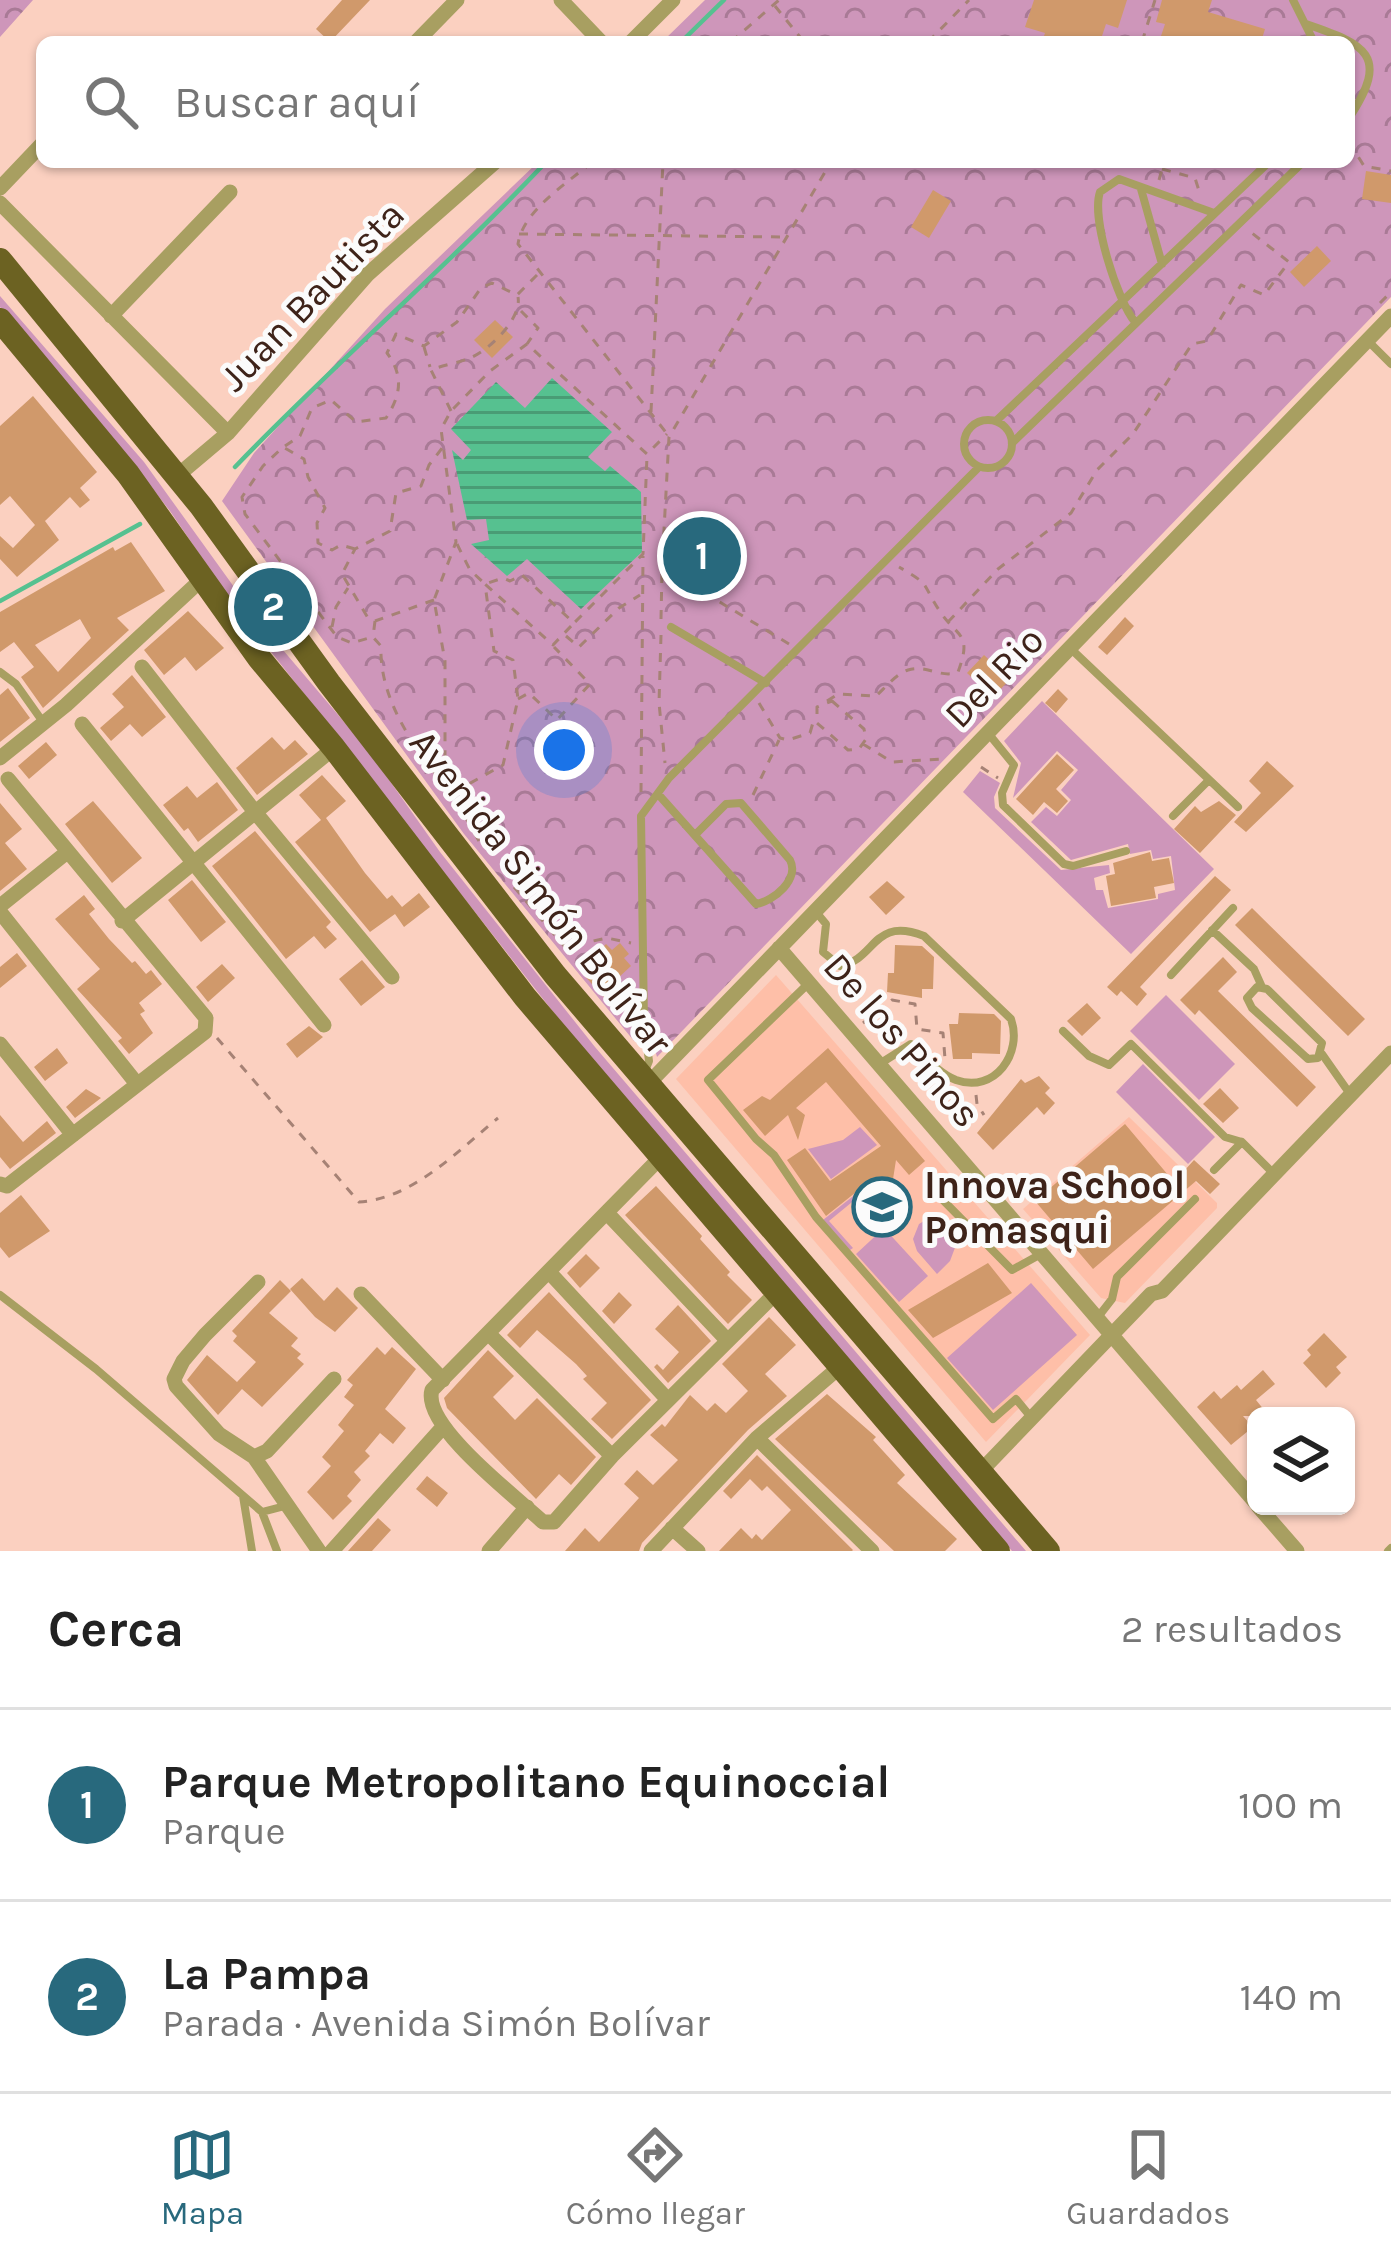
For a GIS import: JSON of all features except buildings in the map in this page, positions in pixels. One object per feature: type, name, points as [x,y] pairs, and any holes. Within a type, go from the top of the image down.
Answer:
[{"type":"highway","name":"Avenida Simón Bolívar","points":[[0,260],[177,476],[329,683],[555,975],[1048,1551]]},
{"type":"highway","name":"Avenida Simón Bolívar","points":[[0,320],[128,474],[259,658],[525,997],[998,1551]]},
{"type":"street","points":[[422,36],[457,0]]},
{"type":"street","points":[[561,0],[595,36]]},
{"type":"street","points":[[637,36],[673,0]]},
{"type":"street","points":[[0,188],[36,150]]},
{"type":"street","name":"Juan Bautista","points":[[177,476],[228,433],[368,274],[488,168]]},
{"type":"street","points":[[111,316],[230,192]]},
{"type":"street","points":[[0,203],[228,433]]},
{"type":"street","name":"Del Rio","points":[[643,1081],[778,948],[1367,340],[1383,312]]},
{"type":"street","points":[[0,758],[201,580]]},
{"type":"street","points":[[142,667],[392,977]]},
{"type":"street","points":[[82,724],[324,1025]]},
{"type":"street","points":[[122,920],[334,748]]},
{"type":"street","points":[[1,1186],[73,1135],[207,1026],[206,1018],[8,779]]},
{"type":"street","points":[[66,853],[0,909],[137,1084]]},
{"type":"street","name":"De los Pinos","points":[[778,948],[1247,1493]]},
{"type":"street","points":[[0,1044],[73,1135]]},
{"type":"street","points":[[979,1473],[1391,1052]]},
{"type":"street","points":[[659,1159],[429,1397],[442,1428],[543,1522],[554,1522],[612,1456],[778,1291]]},
{"type":"street","points":[[608,1213],[727,1340]]},
{"type":"street","points":[[548,1272],[668,1400]]},
{"type":"street","points":[[258,1282],[205,1335],[174,1379],[219,1434],[254,1457],[319,1551]]},
{"type":"street","points":[[362,1294],[443,1380]]},
{"type":"street","points":[[488,1334],[612,1456]]},
{"type":"street","points":[[651,1551],[757,1438],[842,1365]]},
{"type":"street","points":[[254,1457],[267,1451],[334,1379]]},
{"type":"street","points":[[332,1551],[442,1428]]},
{"type":"street","points":[[757,1438],[872,1551]]},
{"type":"street","points":[[488,1551],[527,1507]]},
{"type":"street","name":"De los Pinos","points":[[1266,1515],[1297,1551]]},
{"type":"street","points":[[672,1528],[698,1551]]},
{"type":"lane","points":[[1293,0],[1311,36]]},
{"type":"lane","points":[[1306,24],[1341,36]]},
{"type":"lane","points":[[1355,41],[1376,52],[1381,70],[1376,89],[1355,112]]},
{"type":"lane","points":[[1263,168],[996,421],[977,421],[964,435],[965,454],[988,469],[1006,461],[1012,443],[1297,168]]},
{"type":"lane","points":[[1135,322],[1121,305],[1097,200],[1113,181],[1214,213]]},
{"type":"lane","points":[[1141,188],[1162,264]]},
{"type":"lane","points":[[1367,340],[1391,364]]},
{"type":"lane","points":[[996,421],[1010,434],[1012,443]]},
{"type":"lane","points":[[643,1081],[649,1061],[644,1023],[641,815],[669,778],[979,467]]},
{"type":"lane","points":[[671,627],[766,683]]},
{"type":"lane","points":[[1069,646],[1238,807]]},
{"type":"lane","points":[[0,672],[16,684],[44,723]]},
{"type":"lane","points":[[987,732],[1015,765],[1002,793],[1003,805],[1064,864],[1073,866],[1126,851]]},
{"type":"lane","points":[[1172,816],[1209,780]]},
{"type":"lane","points":[[657,794],[747,898],[764,903],[793,878],[795,868],[741,802],[726,804],[696,835]]},
{"type":"lane","points":[[1171,975],[1233,908]]},
{"type":"lane","points":[[814,910],[826,925],[823,952],[840,966],[855,961],[877,937],[909,931],[936,946],[1011,1019],[1017,1036],[1014,1053],[994,1076],[975,1082],[958,1081],[940,1071],[911,1044],[881,1063]]},
{"type":"lane","points":[[1212,930],[1254,969],[1262,987],[1322,1043],[1322,1054],[1351,1095]]},
{"type":"lane","points":[[810,982],[708,1079],[755,1138],[774,1154],[816,1217],[993,1419],[1016,1399],[1031,1418]]},
{"type":"lane","points":[[1262,987],[1249,993],[1252,1007],[1308,1060],[1322,1054]]},
{"type":"lane","points":[[1063,1031],[1089,1056],[1109,1065],[1131,1044],[1225,1137],[1242,1142],[1274,1174]]},
{"type":"lane","points":[[1214,1170],[1242,1142]]},
{"type":"lane","points":[[932,1188],[1012,1270],[1043,1254]]},
{"type":"lane","points":[[1097,1318],[1112,1299],[1117,1277],[1195,1199]]},
{"type":"lane","points":[[0,1294],[96,1369],[262,1512],[277,1551]]},
{"type":"lane","points":[[242,1494],[252,1551]]},
{"type":"lane","points":[[262,1512],[286,1506],[296,1513]]},
{"type":"path","points":[[934,36],[969,0]]},
{"type":"path","points":[[1144,36],[1155,0]]},
{"type":"path","points":[[738,36],[777,2],[800,36]]},
{"type":"path","points":[[1355,152],[1364,166],[1391,171]]},
{"type":"path","points":[[585,168],[538,209],[519,234],[518,244],[668,435],[660,726],[669,778]]},
{"type":"path","points":[[651,414],[663,168]]},
{"type":"path","points":[[641,815],[647,454],[668,435],[827,168]]},
{"type":"path","points":[[1155,193],[1162,169],[1196,178],[1200,195]]},
{"type":"path","points":[[948,622],[998,569],[1072,513],[1097,470],[1133,434],[1192,344],[1207,341],[1241,285],[1264,295],[1289,262],[1239,223]]},
{"type":"path","points":[[519,234],[787,237]]},
{"type":"path","points":[[518,295],[538,274]]},
{"type":"path","points":[[424,346],[457,322],[481,288],[492,283],[518,295]]},
{"type":"path","points":[[1383,312],[1391,292]]},
{"type":"path","points":[[431,370],[471,358],[515,320],[520,309],[518,295]]},
{"type":"path","points":[[518,699],[529,693],[557,720],[590,683],[470,570],[456,542],[441,429],[451,411],[538,328],[520,309]]},
{"type":"path","points":[[373,637],[352,643],[331,629],[255,530],[241,504],[262,466],[300,436],[312,408],[332,400],[356,422],[386,418],[399,397],[398,367],[388,347],[396,334],[424,346]]},
{"type":"path","points":[[526,344],[647,454]]},
{"type":"path","points":[[424,346],[451,411]]},
{"type":"path","points":[[375,622],[342,574],[355,549],[390,531],[396,493],[421,486],[429,464],[444,446]]},
{"type":"path","points":[[283,447],[304,458],[308,477],[322,496],[325,508],[317,523],[318,543],[332,550],[341,545],[355,549]]},
{"type":"path","points":[[452,793],[445,771],[445,661],[434,600],[456,542]]},
{"type":"path","points":[[553,645],[643,554]]},
{"type":"path","points":[[754,695],[780,738],[788,740],[810,733],[818,706],[838,694],[876,696],[899,675],[914,669],[952,676],[958,671],[964,639],[948,622],[926,583],[888,560]]},
{"type":"path","points":[[662,567],[798,650]]},
{"type":"path","points":[[485,584],[503,578],[510,581],[522,574],[574,623]]},
{"type":"path","points":[[452,793],[502,765],[518,699],[513,660],[494,651],[485,584]]},
{"type":"path","points":[[331,629],[340,597],[349,586]]},
{"type":"path","points":[[563,634],[578,647],[619,608],[642,594]]},
{"type":"path","points":[[375,622],[434,600]]},
{"type":"path","points":[[375,622],[380,671],[401,728],[452,793],[486,854]]},
{"type":"path","points":[[827,701],[838,704],[864,728],[863,745]]},
{"type":"path","points":[[815,718],[848,750],[863,745],[892,762],[941,759]]},
{"type":"path","points":[[741,802],[761,782],[780,738]]},
{"type":"path","points":[[965,755],[1008,784]]},
{"type":"path","points":[[512,885],[565,947],[607,938],[645,946]]},
{"type":"path","points":[[853,1031],[892,1000],[915,1004],[917,1030],[943,1033],[948,1064],[975,1082],[976,1104],[985,1114]]},
{"type":"path","points":[[207,1026],[358,1202],[374,1201],[429,1175],[498,1118]]},
{"type":"shaded area","points":[[552,378],[612,432],[588,457],[605,471],[610,466],[641,492],[642,552],[581,609],[527,559],[507,576],[471,544],[489,540],[486,519],[467,520],[452,450],[463,460],[471,450],[451,429],[496,382],[525,408]]},
{"type":"shaded area","name":"Innova School Pomasqui","points":[[776,975],[1090,1335],[986,1442],[676,1079]]},
{"type":"shaded area","points":[[1129,1117],[1217,1208],[1125,1303],[1101,1298],[1023,1209]]},
{"type":"green space","points":[[0,0],[33,0],[0,37]]},
{"type":"green space","points":[[705,0],[1391,0],[1391,297],[657,1057],[653,1043],[634,1041],[464,834],[222,501],[254,453],[385,309],[532,168],[1355,168],[1355,36],[668,36]]},
{"type":"green space","points":[[0,296],[144,462],[260,623],[368,750],[440,852],[595,1047],[1026,1551],[1012,1551],[587,1055],[232,602],[170,511],[0,307]]},
{"type":"green space","points":[[1042,701],[1214,869],[1131,954],[963,792],[980,771],[1000,783],[995,808],[1061,870],[1109,865],[1110,873],[1094,878],[1108,908],[1158,899],[1158,894],[1175,890],[1171,856],[1153,859],[1151,850],[1130,854],[1128,844],[1071,860],[1031,822],[1046,807],[1057,816],[1071,800],[1061,790],[1078,770],[1057,751],[1013,798],[1021,763],[1004,741]]},
{"type":"green space","points":[[1166,995],[1235,1064],[1199,1100],[1130,1031]]},
{"type":"green space","points":[[1143,1064],[1215,1137],[1188,1164],[1116,1092]]},
{"type":"green space","points":[[860,1127],[877,1145],[831,1179],[808,1149],[843,1140]]},
{"type":"green space","points":[[876,1178],[906,1196],[884,1211],[885,1219],[879,1224],[857,1198],[829,1221],[853,1248],[850,1250],[823,1220]]},
{"type":"green space","points":[[937,1213],[959,1237],[950,1261],[937,1274],[913,1239],[919,1224]]},
{"type":"green space","points":[[884,1228],[928,1276],[899,1302],[856,1254]]},
{"type":"green space","points":[[1031,1283],[1077,1335],[993,1410],[947,1358]]},
{"type":"waterway","points":[[687,36],[724,0]]},
{"type":"waterway","points":[[235,467],[540,168]]},
{"type":"waterway","points":[[0,601],[140,524]]},
{"type":"place","name":"Parque Metropolitano Equinoccial","points":[[702,556]]},
{"type":"place","name":"La Pampa","points":[[273,607]]},
{"type":"place","name":"Innova School Pomasqui","points":[[882,1207]]}]
